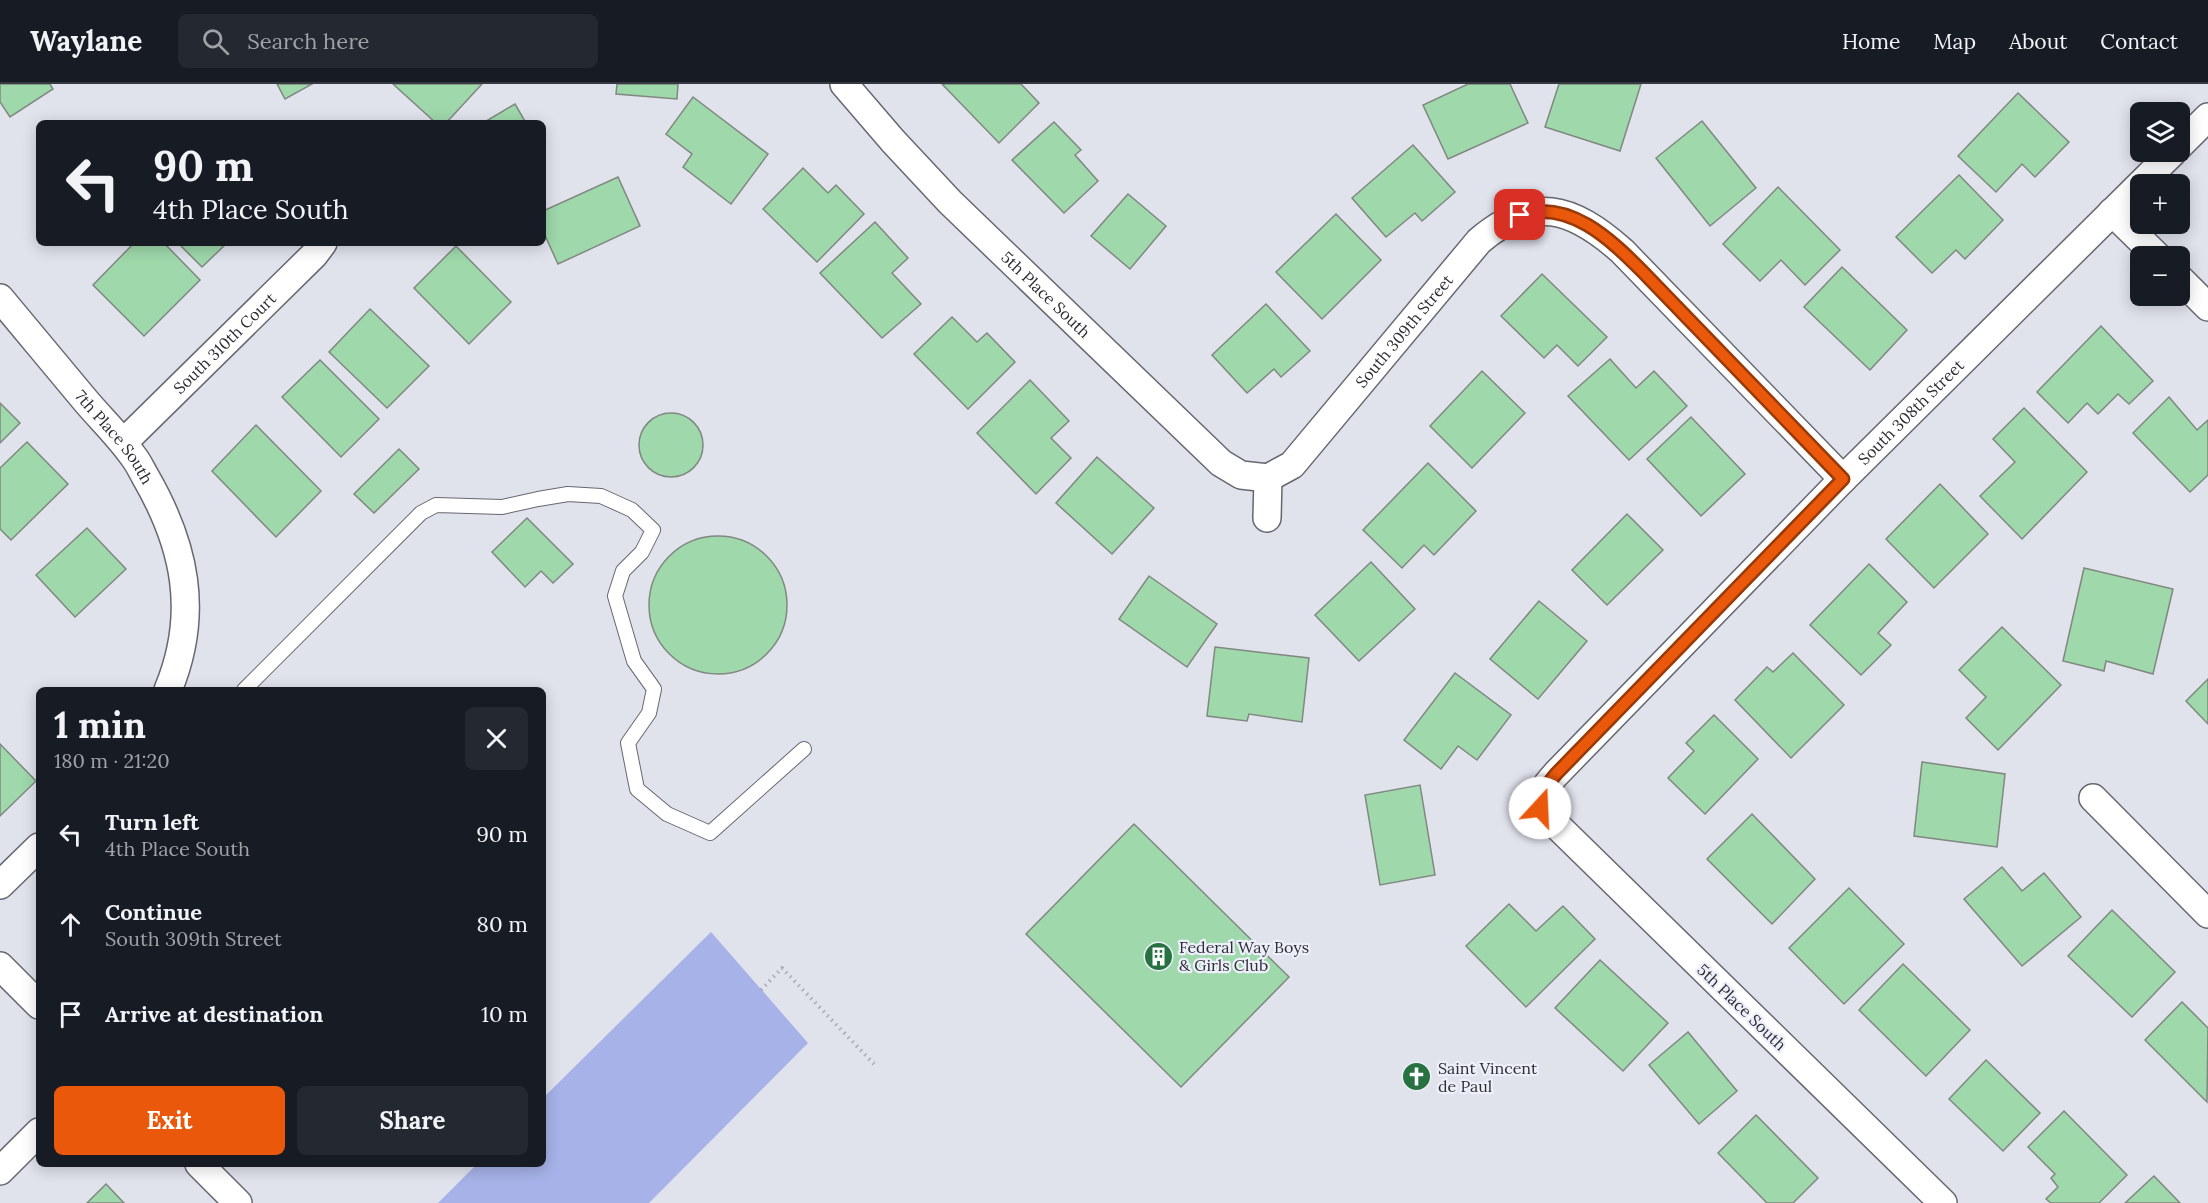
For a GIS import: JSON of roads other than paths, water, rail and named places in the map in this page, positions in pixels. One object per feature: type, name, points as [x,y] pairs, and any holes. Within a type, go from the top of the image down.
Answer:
[{"type":"street","name":"5th Place South","points":[[844,84],[892,141],[951,202],[1221,463],[1241,475],[1268,478]]},
{"type":"street","points":[[2190,135],[2208,117]]},
{"type":"street","name":"South 308th Street","points":[[1541,810],[1540,798],[1547,784],[1843,479],[2163,162]]},
{"type":"street","name":"South 309th Street","points":[[1268,478],[1292,465],[1479,241],[1502,223],[1520,215],[1535,212],[1556,213],[1589,225],[1622,251],[1843,479]]},
{"type":"street","points":[[2112,212],[2147,246]]},
{"type":"street","name":"South 310th Court","points":[[124,442],[321,246]]},
{"type":"street","points":[[2190,289],[2208,307]]},
{"type":"street","name":"7th Place South","points":[[0,298],[88,404],[124,442],[156,495],[174,536],[185,578],[187,597],[178,662],[169,687]]},
{"type":"street","points":[[1267,518],[1268,478]]},
{"type":"street","points":[[2092,798],[2208,914]]},
{"type":"street","name":"5th Place South","points":[[1541,810],[1943,1203]]},
{"type":"street","points":[[0,885],[36,850]]},
{"type":"street","points":[[0,966],[36,1002]]},
{"type":"street","points":[[0,1171],[36,1135]]},
{"type":"street","points":[[202,1167],[238,1203]]},
{"type":"lane","points":[[247,687],[421,513],[436,505],[502,507],[568,494],[602,496],[632,510],[653,530],[642,552],[623,571],[615,596],[634,661],[654,689],[649,713],[628,743],[637,789],[666,814],[710,833],[804,749]]},
{"type":"place","name":"Federal Way Boys & Girls Club","points":[[1158,956]]},
{"type":"place","name":"Saint Vincent de Paul","points":[[1417,1077]]}]
